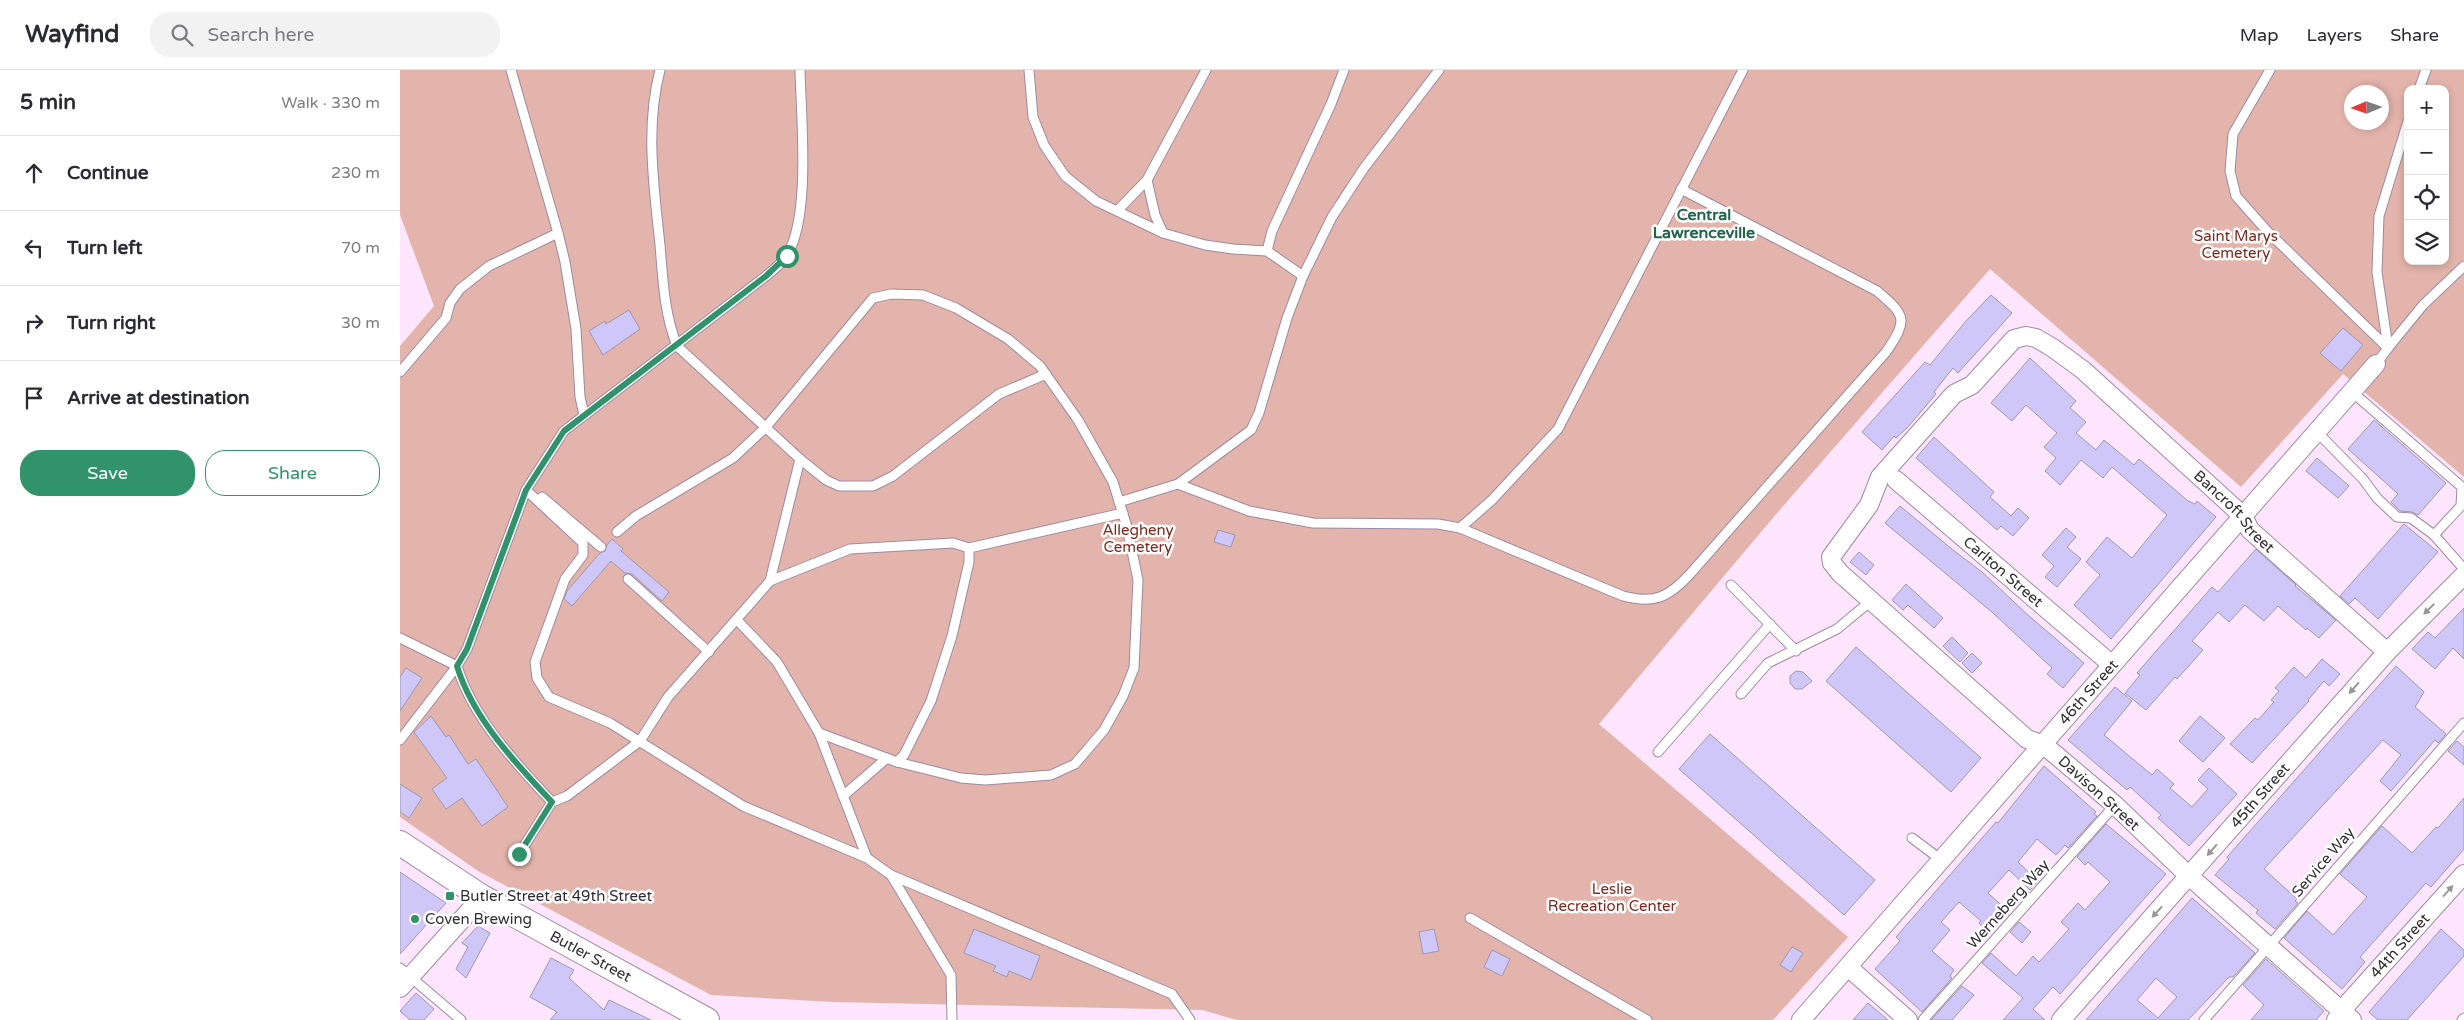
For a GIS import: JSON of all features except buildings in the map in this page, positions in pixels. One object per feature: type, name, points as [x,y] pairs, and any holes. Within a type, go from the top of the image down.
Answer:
[{"type":"main road","name":"Butler Street","points":[[400,842],[482,897],[708,1020]]},
{"type":"street","name":"Bancroft Street","points":[[1840,573],[1832,563],[1832,552],[1869,505],[1880,477],[1954,394],[1972,385],[2014,340],[2026,336],[2036,338],[2082,370],[2243,516],[2250,530],[2387,652]]},
{"type":"street","name":"46th Street","points":[[1801,1020],[1940,859],[2044,745],[2112,664],[2376,364]]},
{"type":"street","name":"Carlton Street","points":[[1896,480],[2112,664]]},
{"type":"street","name":"Davison Street","points":[[1840,573],[2027,739],[2044,745],[2114,805],[2189,876],[2269,946],[2343,1017]]},
{"type":"street","name":"45th Street","points":[[2061,1020],[2387,652],[2464,575]]},
{"type":"street","name":"44th Street","points":[[2343,1017],[2464,874]]},
{"type":"street","points":[[404,977],[482,897]]},
{"type":"street","points":[[1848,967],[1908,1020]]},
{"type":"lane","points":[[511,70],[558,233],[576,329],[580,397],[584,415]]},
{"type":"lane","points":[[660,70],[654,92],[651,167],[668,321],[677,346],[800,459],[826,480],[839,486],[873,486],[894,476],[999,394],[1046,374]]},
{"type":"lane","points":[[400,740],[457,666],[467,649],[527,488],[564,431],[657,358],[677,346],[766,276],[787,256],[796,235],[802,194],[800,70]]},
{"type":"lane","points":[[1028,70],[1033,117],[1044,145],[1066,176],[1096,201],[1163,233],[1205,245],[1267,251],[1303,276]]},
{"type":"lane","points":[[1118,210],[1147,180],[1206,70]]},
{"type":"lane","points":[[1267,251],[1272,231],[1331,104],[1344,70]]},
{"type":"lane","points":[[1119,502],[1178,484],[1252,430],[1259,413],[1287,318],[1303,276],[1332,217],[1364,168],[1439,70]]},
{"type":"lane","points":[[1460,528],[1492,500],[1558,428],[1743,70]]},
{"type":"lane","points":[[2270,70],[2233,134],[2230,171],[2236,196],[2267,231],[2388,348]]},
{"type":"lane","points":[[2420,85],[2426,70]]},
{"type":"lane","points":[[2388,348],[2377,272],[2379,216],[2405,130]]},
{"type":"lane","points":[[1147,180],[1155,215],[1163,233]]},
{"type":"lane","points":[[1178,484],[1249,511],[1313,524],[1438,524],[1460,528],[1623,596],[1647,600],[1669,594],[1690,574],[1894,340],[1901,324],[1898,309],[1877,291],[1681,189]]},
{"type":"lane","points":[[400,372],[446,318],[450,303],[460,289],[489,266],[558,233]]},
{"type":"lane","points":[[2376,364],[2422,305],[2464,266]]},
{"type":"lane","points":[[617,532],[636,516],[733,458],[766,427],[873,298],[891,294],[923,296],[956,308],[1008,339],[1040,366],[1078,420],[1113,482],[1123,513],[1138,580],[1134,668],[1123,696],[1104,730],[1074,764],[1052,775],[985,780],[961,778],[897,762],[819,733]]},
{"type":"lane","points":[[2351,392],[2462,487],[2462,508],[2434,535]]},
{"type":"lane","points":[[2317,432],[2363,480],[2377,498],[2397,517],[2411,518],[2434,535],[2464,569]]},
{"type":"lane","points":[[519,854],[552,802],[567,796],[640,741],[668,697],[770,581],[800,459]]},
{"type":"lane","points":[[527,488],[601,547]]},
{"type":"lane","points":[[527,488],[583,544],[583,556],[565,579],[535,662],[537,678],[549,697],[610,723],[743,806],[867,858],[891,875],[1172,994],[1190,1020]]},
{"type":"lane","points":[[770,581],[850,549],[953,543],[968,548],[1123,513]]},
{"type":"lane","points":[[897,762],[904,755],[931,701],[952,636],[969,562],[968,548]]},
{"type":"lane","points":[[628,579],[709,652]]},
{"type":"lane","points":[[1731,585],[1796,651]]},
{"type":"lane","points":[[1741,694],[1768,663],[1796,651],[1837,629],[1872,600]]},
{"type":"lane","points":[[737,620],[778,662],[819,733],[867,858]]},
{"type":"lane","points":[[1658,752],[1770,624]]},
{"type":"lane","points":[[400,638],[457,666],[463,685],[509,756],[552,802]]},
{"type":"lane","name":"Service Way","points":[[2204,1020],[2464,723]]},
{"type":"lane","points":[[843,796],[887,758]]},
{"type":"lane","name":"Werneberg Way","points":[[1923,1020],[2114,805]]},
{"type":"lane","points":[[1912,838],[1940,859]]},
{"type":"lane","points":[[891,875],[951,974],[952,1020]]},
{"type":"lane","points":[[1470,918],[1647,1020]]},
{"type":"lane","points":[[404,977],[461,1020]]},
{"type":"green space","name":"Allegheny Cemetery","points":[[400,70],[2464,70],[2464,477],[2343,374],[2241,487],[1990,269],[1778,512],[1599,724],[1848,937],[1773,1020],[1237,1020],[1202,1010],[833,1002],[711,995],[478,871],[400,817],[400,346],[434,306],[400,215]]},
{"type":"place","name":"Butler Street at 49th Street","points":[[450,896]]},
{"type":"place","name":"Coven Brewing","points":[[415,919]]},
{"type":"district","name":"Central Lawrenceville","points":[[1704,224]]},
{"type":"route","points":[[519,854],[552,802],[509,756],[463,685],[457,666],[467,649],[526,490],[564,431],[657,358],[677,346],[766,276],[787,256]]},
{"type":"park label","name":"Saint Marys Cemetery","points":[[2236,244]]},
{"type":"park label","name":"Leslie Recreation Center","points":[[1612,898]]}]
